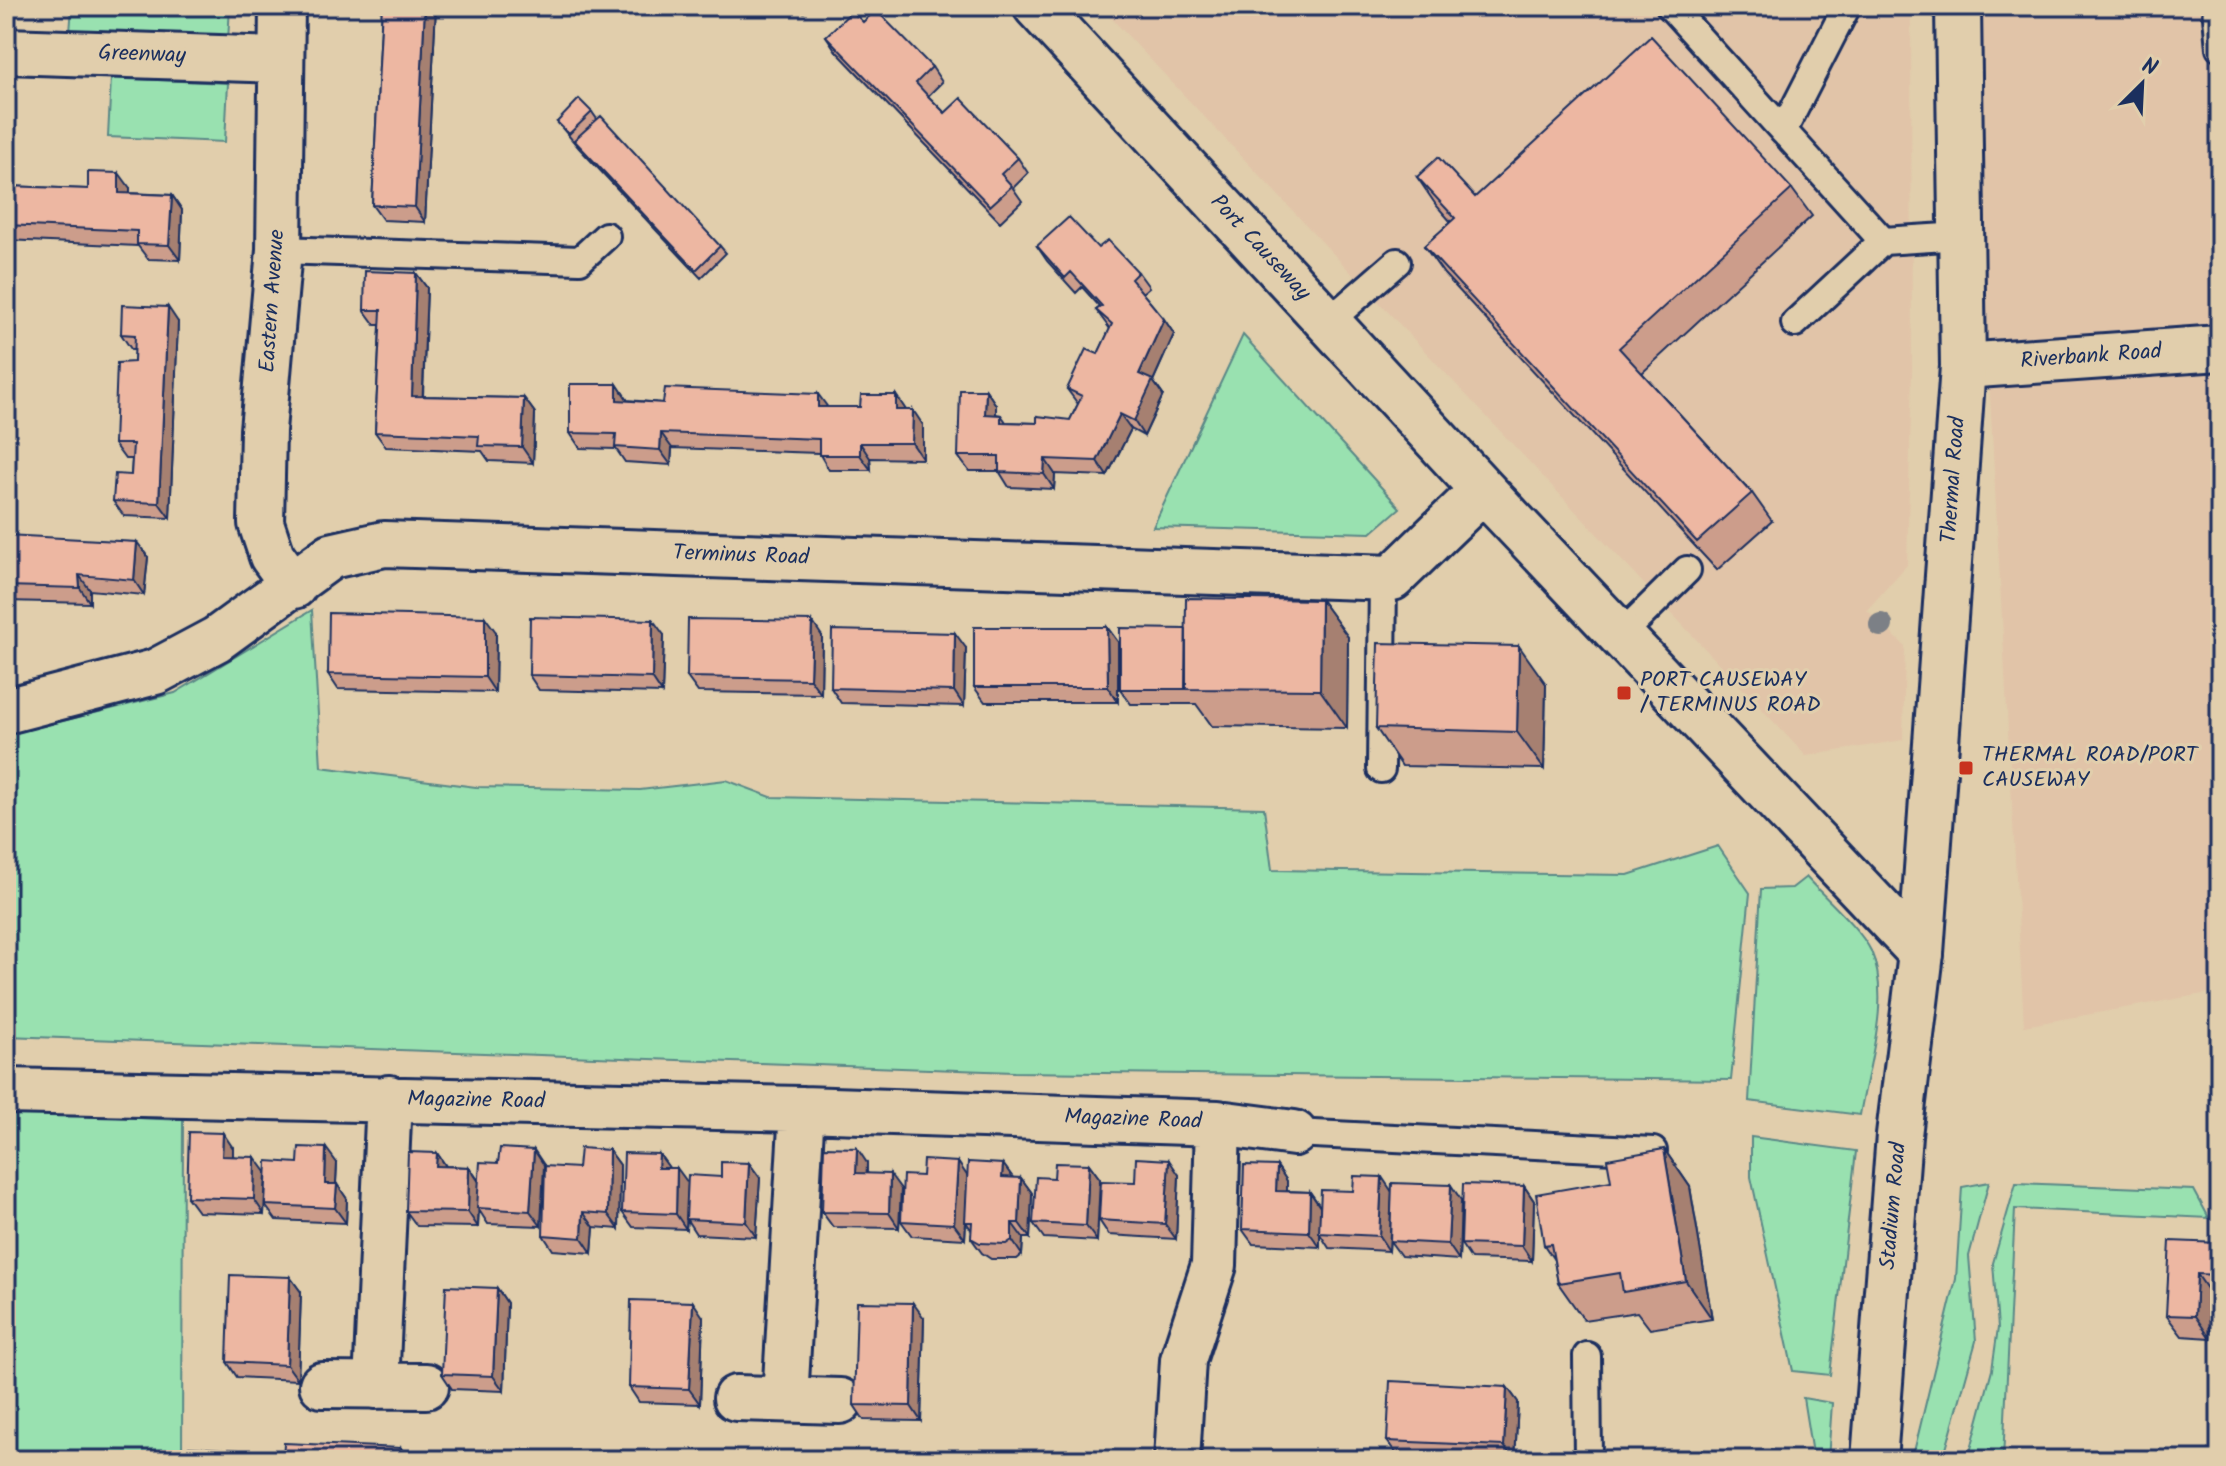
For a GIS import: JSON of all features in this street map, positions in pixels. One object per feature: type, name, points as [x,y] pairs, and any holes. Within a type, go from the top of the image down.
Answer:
[{"type":"street","name":"Eastern Avenue","points":[[282,6],[278,60],[279,250],[263,430],[261,523],[272,556],[294,586]]},
{"type":"street","name":"Port Causeway","points":[[1036,6],[1483,490],[1860,891],[1919,949]]},
{"type":"street","name":"Thermal Road","points":[[1919,949],[1963,366],[1958,6]]},
{"type":"street","name":"Greenway","points":[[6,51],[278,60]]},
{"type":"street","name":"Riverbank Road","points":[[1963,366],[2220,348]]},
{"type":"street","points":[[1383,577],[1392,578],[1483,490]]},
{"type":"street","name":"Terminus Road","points":[[6,711],[155,672],[217,639],[294,586],[331,556],[384,544],[1383,577]]},
{"type":"street","name":"Stadium Road","points":[[1874,1460],[1899,1135],[1919,949]]},
{"type":"street","name":"Magazine Road","points":[[6,1091],[389,1098],[1218,1123],[1214,1265],[1183,1360],[1177,1460]]},
{"type":"street","name":"Magazine Road","points":[[376,1386],[389,1098]]},
{"type":"street","points":[[785,1399],[802,1109]]},
{"type":"street","points":[[1218,1123],[1294,1133]]},
{"type":"street","points":[[322,1385],[426,1386]]},
{"type":"street","points":[[736,1398],[840,1401]]},
{"type":"lane","points":[[1670,6],[1883,241]]},
{"type":"lane","points":[[1783,131],[1847,6]]},
{"type":"lane","points":[[2216,6],[2220,48]]},
{"type":"lane","points":[[279,250],[580,260],[606,236]]},
{"type":"lane","points":[[1795,323],[1883,241],[1962,236]]},
{"type":"lane","points":[[1328,322],[1397,262]]},
{"type":"lane","points":[[1621,635],[1687,570]]},
{"type":"lane","points":[[1381,769],[1383,577]]},
{"type":"lane","points":[[1294,1133],[1653,1151]]},
{"type":"lane","points":[[1587,1356],[1588,1460]]},
{"type":"shaded area","points":[[1100,6],[1911,6],[1912,372],[1907,565],[1867,610],[1905,646],[1903,740],[1806,756]]},
{"type":"shaded area","points":[[1969,6],[2220,6],[2220,991],[2024,1026]]},
{"type":"green space","points":[[72,6],[230,6],[228,41],[70,33]]},
{"type":"green space","points":[[111,78],[228,83],[225,142],[108,137]]},
{"type":"green space","points":[[1243,335],[1400,508],[1371,533],[1153,527]]},
{"type":"green space","points":[[312,610],[321,767],[476,787],[640,790],[726,780],[771,797],[1264,808],[1272,870],[1628,875],[1718,846],[1750,893],[1731,1080],[1014,1072],[6,1036],[6,735],[175,693]]},
{"type":"green space","points":[[1806,877],[1866,942],[1877,970],[1879,1011],[1860,1115],[1749,1101],[1761,889],[1792,888]]},
{"type":"green space","points":[[6,1112],[183,1120],[182,1460],[6,1460]]},
{"type":"green space","points":[[1751,1137],[1856,1151],[1830,1375],[1793,1371],[1751,1177]]},
{"type":"green space","points":[[1989,1182],[1969,1256],[1976,1341],[1943,1460],[1912,1460],[1956,1279],[1962,1187]]},
{"type":"green space","points":[[2016,1183],[2194,1190],[2209,1218],[2015,1209],[2003,1460],[1968,1460],[1992,1370],[1998,1328],[1993,1263]]},
{"type":"green space","points":[[1803,1398],[1832,1403],[1828,1460],[1813,1460]]},
{"type":"building","points":[[382,6],[425,6],[415,207],[372,205]]},
{"type":"building","points":[[876,10],[932,67],[916,83],[928,96],[945,113],[961,98],[1018,158],[1001,174],[1012,186],[990,206],[826,36],[852,11],[863,22]]},
{"type":"building","points":[[1651,36],[1792,189],[1619,348],[1752,493],[1697,542],[1424,246],[1455,218],[1417,177],[1438,157],[1475,197]]},
{"type":"building","points":[[579,99],[592,112],[569,134],[557,122]]},
{"type":"building","points":[[601,116],[720,246],[696,270],[574,140]]},
{"type":"building","points":[[88,172],[119,173],[119,193],[172,195],[169,245],[137,244],[137,231],[6,225],[6,186],[88,189]]},
{"type":"building","points":[[1069,217],[1098,248],[1108,240],[1138,272],[1131,279],[1164,319],[1139,374],[1153,380],[1134,421],[1120,414],[1097,461],[1045,459],[1044,474],[999,472],[999,456],[958,456],[960,390],[986,390],[985,414],[1001,415],[1001,422],[1037,423],[1037,416],[1070,420],[1082,396],[1067,389],[1086,349],[1098,354],[1112,324],[1096,310],[1102,306],[1071,272],[1065,278],[1037,246]]},
{"type":"building","points":[[365,271],[416,273],[412,396],[524,398],[522,447],[478,446],[479,436],[375,432],[381,310],[364,310]]},
{"type":"building","points":[[122,305],[168,307],[159,503],[113,501],[115,474],[131,475],[133,444],[114,444],[117,363],[134,362],[135,335],[121,334]]},
{"type":"building","points":[[570,384],[617,384],[617,400],[663,403],[665,388],[818,394],[818,407],[860,407],[861,395],[896,395],[896,410],[913,410],[912,443],[860,443],[860,455],[819,455],[819,439],[661,433],[660,450],[615,447],[616,434],[570,433]]},
{"type":"building","points":[[6,535],[137,542],[134,580],[79,575],[80,588],[6,586]]},
{"type":"building","points":[[1186,598],[1321,600],[1320,690],[1185,689]]},
{"type":"building","points":[[329,613],[485,617],[485,677],[328,674]]},
{"type":"building","points":[[530,617],[653,620],[652,678],[529,675]]},
{"type":"building","points":[[688,619],[812,621],[810,679],[687,677]]},
{"type":"building","points":[[974,627],[1107,627],[1108,687],[974,687]]},
{"type":"building","points":[[1120,628],[1186,629],[1186,689],[1120,689]]},
{"type":"building","points":[[832,630],[955,633],[954,691],[831,688]]},
{"type":"building","points":[[1378,643],[1519,646],[1517,732],[1376,728]]},
{"type":"building","points":[[189,1132],[223,1133],[222,1156],[255,1157],[254,1199],[187,1197]]},
{"type":"building","points":[[299,1147],[326,1148],[325,1184],[337,1184],[335,1208],[265,1205],[267,1161],[298,1163]]},
{"type":"building","points":[[824,1147],[857,1148],[856,1173],[890,1174],[889,1213],[822,1212]]},
{"type":"building","points":[[500,1148],[534,1150],[530,1211],[477,1208],[480,1162],[498,1163]]},
{"type":"building","points":[[580,1148],[609,1150],[608,1214],[583,1212],[582,1238],[543,1235],[545,1166],[578,1168]]},
{"type":"building","points":[[1664,1149],[1686,1281],[1623,1292],[1620,1273],[1558,1283],[1551,1244],[1544,1245],[1536,1194],[1611,1181],[1607,1159]]},
{"type":"building","points":[[408,1152],[437,1153],[436,1166],[469,1167],[468,1212],[406,1211]]},
{"type":"building","points":[[624,1153],[659,1154],[658,1168],[677,1168],[676,1214],[622,1212]]},
{"type":"building","points":[[1136,1158],[1169,1160],[1165,1224],[1099,1220],[1101,1181],[1135,1182]]},
{"type":"building","points":[[923,1160],[958,1162],[954,1224],[901,1221],[903,1175],[922,1176]]},
{"type":"building","points":[[721,1162],[749,1163],[746,1222],[686,1219],[688,1175],[721,1177]]},
{"type":"building","points":[[968,1162],[1003,1164],[1002,1177],[1021,1178],[1019,1223],[1012,1223],[1012,1240],[1006,1244],[980,1243],[971,1238],[972,1222],[965,1222]]},
{"type":"building","points":[[1055,1163],[1089,1164],[1086,1226],[1033,1223],[1036,1177],[1054,1178]]},
{"type":"building","points":[[1244,1165],[1277,1166],[1276,1191],[1310,1192],[1309,1232],[1242,1229]]},
{"type":"building","points":[[1354,1176],[1382,1177],[1379,1236],[1319,1233],[1321,1190],[1353,1191]]},
{"type":"building","points":[[1392,1183],[1451,1185],[1448,1244],[1390,1241]]},
{"type":"building","points":[[1463,1184],[1524,1186],[1522,1246],[1461,1244]]},
{"type":"building","points":[[2170,1241],[2220,1243],[2220,1321],[2216,1321],[2219,1275],[2197,1274],[2195,1316],[2166,1315]]},
{"type":"building","points":[[230,1275],[290,1277],[287,1365],[227,1362]]},
{"type":"building","points":[[446,1286],[497,1288],[493,1376],[442,1374]]},
{"type":"building","points":[[631,1300],[693,1302],[689,1389],[629,1387]]},
{"type":"building","points":[[857,1302],[913,1303],[911,1406],[854,1405]]},
{"type":"building","points":[[1390,1381],[1507,1387],[1504,1446],[1387,1441]]},
{"type":"building","points":[[2218,1384],[2220,1460],[2215,1460]]},
{"type":"building","points":[[284,1443],[401,1448],[400,1460],[283,1460]]},
{"type":"building","points":[[189,1447],[256,1451],[256,1460],[188,1460]]},
{"type":"building","points":[[2030,1458],[2073,1460],[2030,1460]]},
{"type":"place","name":"PORT CAUSEWAY / TERMINUS ROAD","points":[[1624,693]]},
{"type":"place","name":"THERMAL ROAD/PORT CAUSEWAY","points":[[1966,768]]}]
